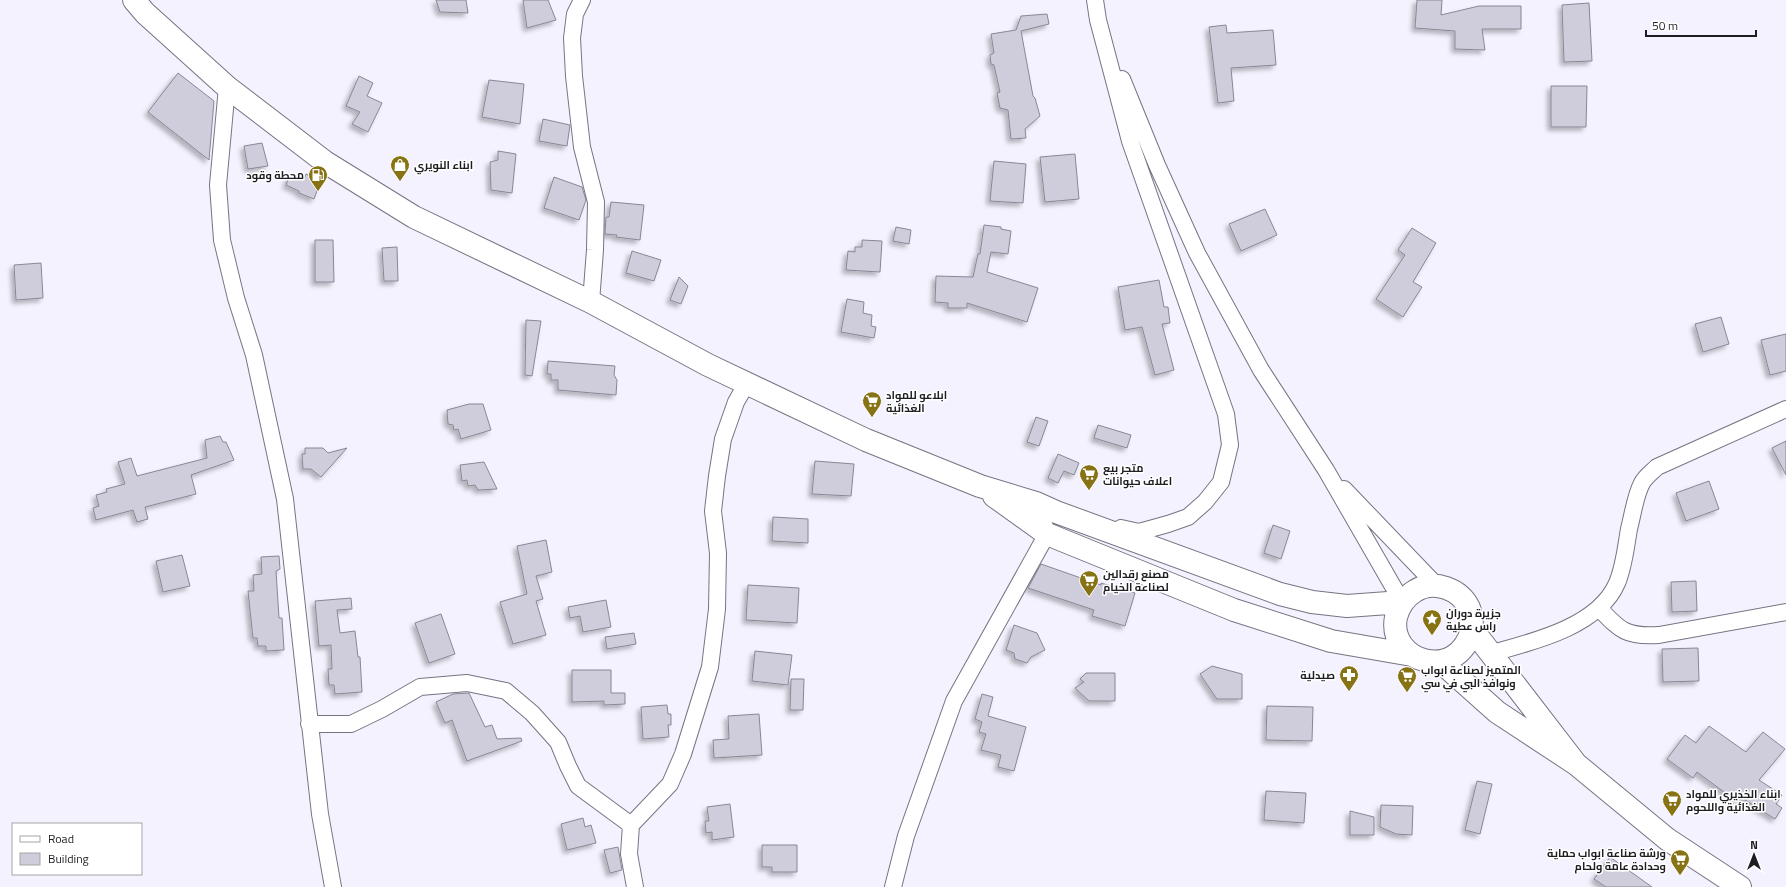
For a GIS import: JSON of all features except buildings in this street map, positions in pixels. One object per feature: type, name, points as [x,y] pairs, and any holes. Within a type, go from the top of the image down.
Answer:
[{"type":"main road","points":[[134,0],[145,13],[227,87],[325,162],[414,217],[591,302],[708,365],[866,440],[980,486],[1036,503],[1056,512],[1280,594],[1312,602],[1347,606],[1402,602]]},
{"type":"main road","points":[[980,486],[1047,534],[1234,610],[1331,641],[1412,655]]},
{"type":"main road","points":[[1436,585],[1456,592],[1470,608],[1472,618],[1472,629],[1465,646],[1459,653],[1440,662],[1421,660],[1412,655],[1404,648],[1395,628],[1398,610],[1402,602],[1417,589],[1436,585]]},
{"type":"main road","points":[[1472,629],[1576,764]]},
{"type":"main road","points":[[1440,662],[1497,712],[1576,764],[1667,839],[1740,887]]},
{"type":"street","points":[[582,0],[575,14],[572,38],[574,76],[582,147],[596,202],[595,250],[591,302]]},
{"type":"street","points":[[1056,512],[1139,532],[1188,517],[1204,502],[1221,482],[1230,445],[1226,414],[1130,141],[1098,20],[1100,1]]},
{"type":"street","points":[[1098,20],[1157,164],[1197,253],[1261,370],[1326,470],[1402,602]]},
{"type":"street","points":[[227,87],[218,185],[222,240],[236,298],[254,355],[285,499],[320,814],[333,887]]},
{"type":"street","points":[[635,887],[629,854],[632,825],[670,784],[684,754],[710,667],[717,610],[718,552],[713,511],[716,476],[723,439],[736,402],[747,383]]},
{"type":"street","points":[[1492,653],[1548,637],[1579,621],[1599,608],[1611,595],[1618,581],[1635,503],[1642,482],[1657,467],[1786,409]]},
{"type":"street","points":[[1326,470],[1436,585]]},
{"type":"street","points":[[892,887],[906,836],[954,702],[1047,534],[1036,503]]},
{"type":"street","points":[[1599,608],[1616,626],[1631,634],[1642,636],[1659,635],[1786,612]]},
{"type":"street","points":[[309,724],[350,724],[382,709],[420,687],[467,683],[506,691],[532,713],[558,742],[578,786],[632,825]]},
{"type":"place","name":"ابناء النويري","points":[[400,182]]},
{"type":"place","name":"محطة وقود","points":[[318,192]]},
{"type":"place","name":"ابلاعو للمواد الغذائية","points":[[872,418]]},
{"type":"place","name":"متجر بيع اعلاف حيوانات","points":[[1089,491]]},
{"type":"place","name":"مصنع رقدالين لصناعة الخيام","points":[[1089,597]]},
{"type":"place","name":"جزيرة دوران راس عطية","points":[[1432,636]]},
{"type":"place","name":"صيدلية","points":[[1349,692]]},
{"type":"place","name":"المتميز لصناعة ابواب ونوافذ البي في سي","points":[[1407,693]]},
{"type":"place","name":"ابناء الخذيري للمواد الغذائية واللحوم","points":[[1672,817]]},
{"type":"place","name":"ورشة صناعة ابواب حماية وحدادة عامة ولحام","points":[[1680,876]]}]
